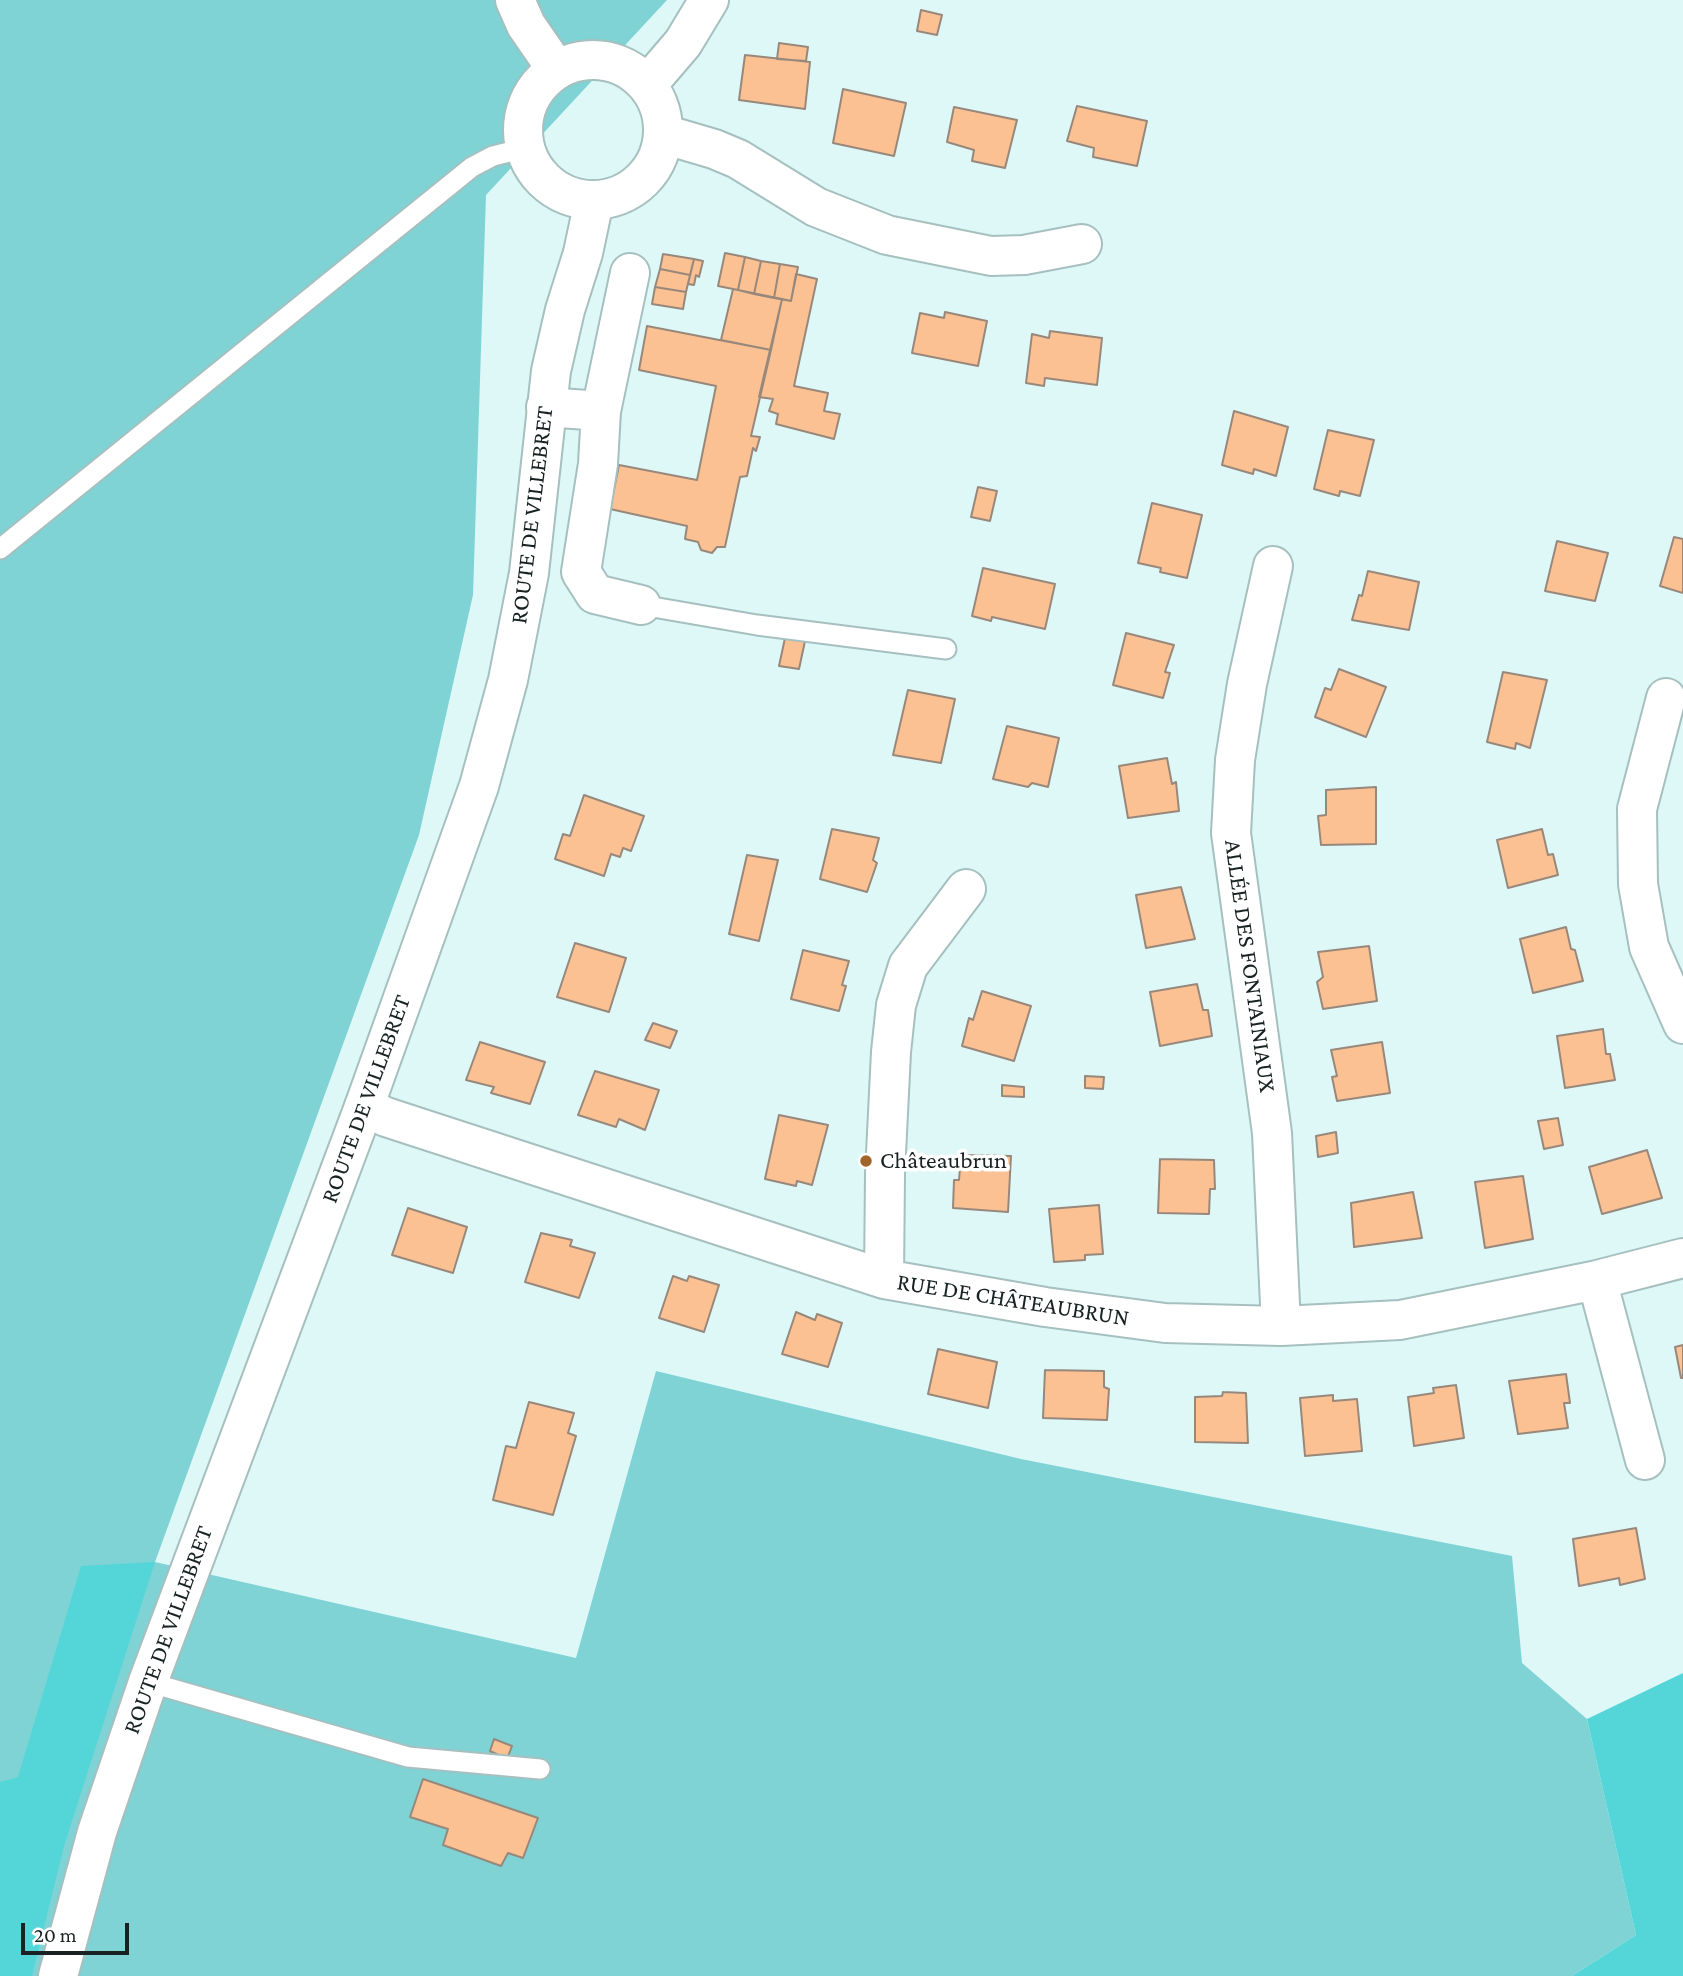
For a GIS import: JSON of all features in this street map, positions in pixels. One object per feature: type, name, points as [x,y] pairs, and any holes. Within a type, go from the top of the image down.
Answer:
[{"type":"street","points":[[515,0],[526,25],[557,70]]},
{"type":"street","points":[[647,85],[683,43],[709,0]]},
{"type":"street","points":[[580,61],[605,61],[628,69],[647,85],[658,101],[663,134],[659,156],[640,183],[611,199],[594,201],[571,198],[550,187],[534,169],[525,148],[522,126],[527,104],[539,84],[557,70],[580,61]]},
{"type":"street","points":[[663,134],[738,159],[816,207],[887,235],[991,256],[1024,255],[1082,244]]},
{"type":"street","name":"ROUTE DE VILLEBRET","points":[[58,1976],[97,1832],[148,1682],[364,1107],[479,786],[508,680],[529,573],[546,407],[556,346],[583,253],[594,201]]},
{"type":"street","points":[[630,273],[601,411],[598,464],[581,572],[595,594],[641,605]]},
{"type":"street","points":[[546,407],[601,411]]},
{"type":"street","name":"ALLÉE DES FONTAINIAUX","points":[[1273,566],[1247,684],[1235,761],[1230,833],[1272,1133],[1281,1326]]},
{"type":"street","points":[[1666,698],[1637,809],[1638,884],[1649,947],[1683,1024]]},
{"type":"street","points":[[884,1279],[887,1133],[896,1005],[908,966],[966,889]]},
{"type":"street","name":"RUE DE CHÂTEAUBRUN","points":[[364,1107],[386,1117],[884,1279],[1045,1307],[1166,1323],[1281,1326],[1400,1320],[1597,1280],[1683,1258]]},
{"type":"street","points":[[1597,1280],[1645,1460]]},
{"type":"lane","points":[[0,549],[472,167],[493,156],[525,148]]},
{"type":"lane","points":[[641,605],[757,625],[946,649]]},
{"type":"lane","points":[[148,1682],[408,1757],[540,1769]]},
{"type":"shaded area","points":[[0,0],[667,0],[486,195],[473,595],[419,835],[155,1562],[576,1658],[656,1371],[1021,1459],[1512,1556],[1522,1663],[1587,1719],[1636,1935],[1572,1976],[0,1976]]},
{"type":"shaded area","points":[[155,1562],[64,1846],[32,1976],[0,1976],[0,1782],[18,1777],[81,1566]]},
{"type":"shaded area","points":[[1683,1673],[1683,1976],[1572,1976],[1636,1935],[1587,1719]]},
{"type":"building","points":[[921,10],[942,15],[937,35],[917,31]]},
{"type":"building","points":[[779,43],[808,47],[806,61],[777,59]]},
{"type":"building","points":[[745,55],[810,62],[805,109],[739,100]]},
{"type":"building","points":[[843,89],[906,103],[894,156],[833,143]]},
{"type":"building","points":[[1077,106],[1147,121],[1137,166],[1093,157],[1094,148],[1067,141]]},
{"type":"building","points":[[954,107],[1017,120],[1005,168],[972,161],[974,150],[947,142]]},
{"type":"building","points":[[725,253],[745,257],[738,290],[718,286]]},
{"type":"building","points":[[663,254],[694,259],[690,275],[660,269]]},
{"type":"building","points":[[745,257],[761,261],[754,294],[738,290]]},
{"type":"building","points":[[694,259],[703,261],[694,285],[688,284]]},
{"type":"building","points":[[761,261],[780,264],[774,298],[754,294]]},
{"type":"building","points":[[780,264],[798,267],[791,301],[774,298]]},
{"type":"building","points":[[660,269],[690,275],[686,292],[655,287]]},
{"type":"building","points":[[796,274],[817,279],[794,386],[828,393],[824,411],[840,414],[834,439],[776,424],[778,414],[769,411],[773,399],[759,397],[782,299],[791,301]]},
{"type":"building","points":[[655,287],[686,292],[683,309],[652,304]]},
{"type":"building","points":[[733,289],[782,299],[771,350],[721,340]]},
{"type":"building","points":[[945,312],[987,321],[978,366],[912,353],[920,313],[944,318]]},
{"type":"building","points":[[647,326],[771,350],[751,436],[760,437],[756,451],[753,448],[747,476],[740,477],[725,547],[717,547],[712,553],[701,550],[698,542],[685,539],[687,526],[610,509],[619,465],[697,480],[716,386],[639,370]]},
{"type":"building","points":[[1050,331],[1102,338],[1097,385],[1045,378],[1044,386],[1026,383],[1032,334],[1049,338]]},
{"type":"building","points":[[1234,411],[1288,427],[1276,476],[1254,469],[1253,474],[1222,465]]},
{"type":"building","points":[[1328,430],[1374,440],[1360,496],[1340,491],[1339,496],[1314,489]]},
{"type":"building","points":[[978,487],[997,491],[990,521],[971,517]]},
{"type":"building","points":[[1152,503],[1202,515],[1187,578],[1160,572],[1161,568],[1138,563]]},
{"type":"building","points":[[1674,537],[1683,539],[1683,593],[1660,586]]},
{"type":"building","points":[[1557,541],[1608,553],[1595,601],[1545,591]]},
{"type":"building","points":[[983,568],[1055,584],[1045,629],[992,617],[991,621],[972,616]]},
{"type":"building","points":[[1368,571],[1419,582],[1409,630],[1352,620]]},
{"type":"building","points":[[1126,633],[1174,645],[1165,672],[1170,673],[1163,698],[1113,685]]},
{"type":"building","points":[[785,638],[805,641],[799,669],[779,666]]},
{"type":"building","points":[[1339,669],[1386,687],[1366,737],[1315,717],[1325,688],[1331,690]]},
{"type":"building","points":[[1503,672],[1547,680],[1530,748],[1516,743],[1515,749],[1487,742]]},
{"type":"building","points":[[908,690],[955,699],[941,763],[893,755]]},
{"type":"building","points":[[1007,726],[1059,738],[1048,787],[1032,783],[1028,787],[993,779]]},
{"type":"building","points":[[1167,758],[1172,784],[1176,782],[1179,811],[1128,818],[1119,766]]},
{"type":"building","points":[[1376,787],[1376,844],[1321,845],[1318,816],[1326,815],[1326,790]]},
{"type":"building","points":[[584,795],[644,816],[631,851],[623,848],[620,857],[611,854],[604,876],[555,859],[563,834],[570,836]]},
{"type":"building","points":[[832,829],[879,838],[873,860],[877,863],[867,892],[820,879]]},
{"type":"building","points":[[1542,829],[1548,855],[1553,854],[1558,875],[1508,888],[1497,840]]},
{"type":"building","points":[[747,855],[778,860],[759,941],[729,934]]},
{"type":"building","points":[[1181,887],[1195,939],[1146,948],[1136,895]]},
{"type":"building","points":[[1566,927],[1583,981],[1533,993],[1520,939]]},
{"type":"building","points":[[575,943],[626,958],[609,1012],[557,997]]},
{"type":"building","points":[[1369,946],[1377,1001],[1323,1009],[1317,982],[1323,977],[1318,952]]},
{"type":"building","points":[[803,950],[849,961],[842,985],[846,986],[839,1011],[791,999]]},
{"type":"building","points":[[1197,984],[1203,1010],[1208,1010],[1212,1036],[1160,1046],[1150,992]]},
{"type":"building","points":[[982,991],[1031,1006],[1014,1061],[962,1046],[969,1018],[973,1020]]},
{"type":"building","points":[[653,1023],[677,1031],[670,1048],[645,1040]]},
{"type":"building","points":[[1603,1029],[1606,1054],[1610,1054],[1615,1080],[1565,1088],[1557,1036]]},
{"type":"building","points":[[480,1042],[545,1062],[530,1104],[491,1093],[494,1087],[466,1080]]},
{"type":"building","points":[[1382,1042],[1390,1093],[1337,1101],[1332,1077],[1337,1076],[1331,1050]]},
{"type":"building","points":[[595,1071],[659,1090],[645,1130],[619,1119],[616,1127],[578,1115]]},
{"type":"building","points":[[1085,1076],[1104,1077],[1103,1089],[1085,1088]]},
{"type":"building","points":[[1002,1085],[1024,1087],[1024,1097],[1002,1096]]},
{"type":"building","points":[[779,1115],[828,1125],[812,1185],[797,1181],[796,1186],[765,1179]]},
{"type":"building","points":[[1558,1118],[1563,1145],[1544,1149],[1538,1121]]},
{"type":"building","points":[[1336,1132],[1338,1153],[1318,1157],[1316,1136]]},
{"type":"building","points":[[1647,1150],[1662,1198],[1602,1214],[1589,1167]]},
{"type":"building","points":[[961,1155],[1011,1156],[1008,1212],[953,1208],[954,1180],[959,1180]]},
{"type":"building","points":[[1160,1159],[1214,1160],[1215,1189],[1210,1189],[1209,1214],[1158,1213]]},
{"type":"building","points":[[1523,1176],[1533,1239],[1485,1248],[1475,1182]]},
{"type":"building","points":[[1413,1192],[1422,1238],[1354,1247],[1351,1203]]},
{"type":"building","points":[[1099,1205],[1103,1254],[1085,1255],[1085,1260],[1054,1262],[1049,1209]]},
{"type":"building","points":[[408,1208],[467,1227],[453,1273],[392,1255]]},
{"type":"building","points":[[541,1233],[572,1240],[570,1246],[595,1253],[579,1298],[525,1282]]},
{"type":"building","points":[[673,1276],[687,1281],[689,1276],[719,1285],[704,1332],[659,1318]]},
{"type":"building","points":[[796,1312],[815,1320],[817,1314],[842,1323],[828,1367],[782,1354]]},
{"type":"building","points":[[1683,1345],[1683,1378],[1681,1378],[1675,1347]]},
{"type":"building","points":[[938,1349],[997,1362],[988,1408],[928,1394]]},
{"type":"building","points":[[1045,1370],[1104,1371],[1104,1387],[1109,1389],[1107,1420],[1043,1418]]},
{"type":"building","points":[[1566,1374],[1570,1403],[1564,1403],[1568,1428],[1518,1434],[1509,1381]]},
{"type":"building","points":[[1456,1385],[1464,1438],[1414,1446],[1408,1397],[1434,1393],[1433,1388]]},
{"type":"building","points":[[1223,1392],[1246,1393],[1248,1443],[1195,1442],[1195,1397],[1222,1396]]},
{"type":"building","points":[[1333,1395],[1333,1401],[1357,1399],[1362,1451],[1305,1456],[1300,1398]]},
{"type":"building","points":[[529,1402],[574,1413],[568,1433],[576,1436],[553,1515],[493,1500],[506,1446],[516,1448]]},
{"type":"building","points":[[1636,1528],[1645,1579],[1620,1585],[1619,1578],[1579,1586],[1573,1539]]},
{"type":"building","points":[[494,1739],[512,1746],[507,1759],[490,1751]]},
{"type":"building","points":[[423,1779],[538,1818],[523,1858],[508,1853],[501,1866],[443,1845],[448,1829],[410,1817]]},
{"type":"place","name":"Châteaubrun","points":[[866,1161]]}]
